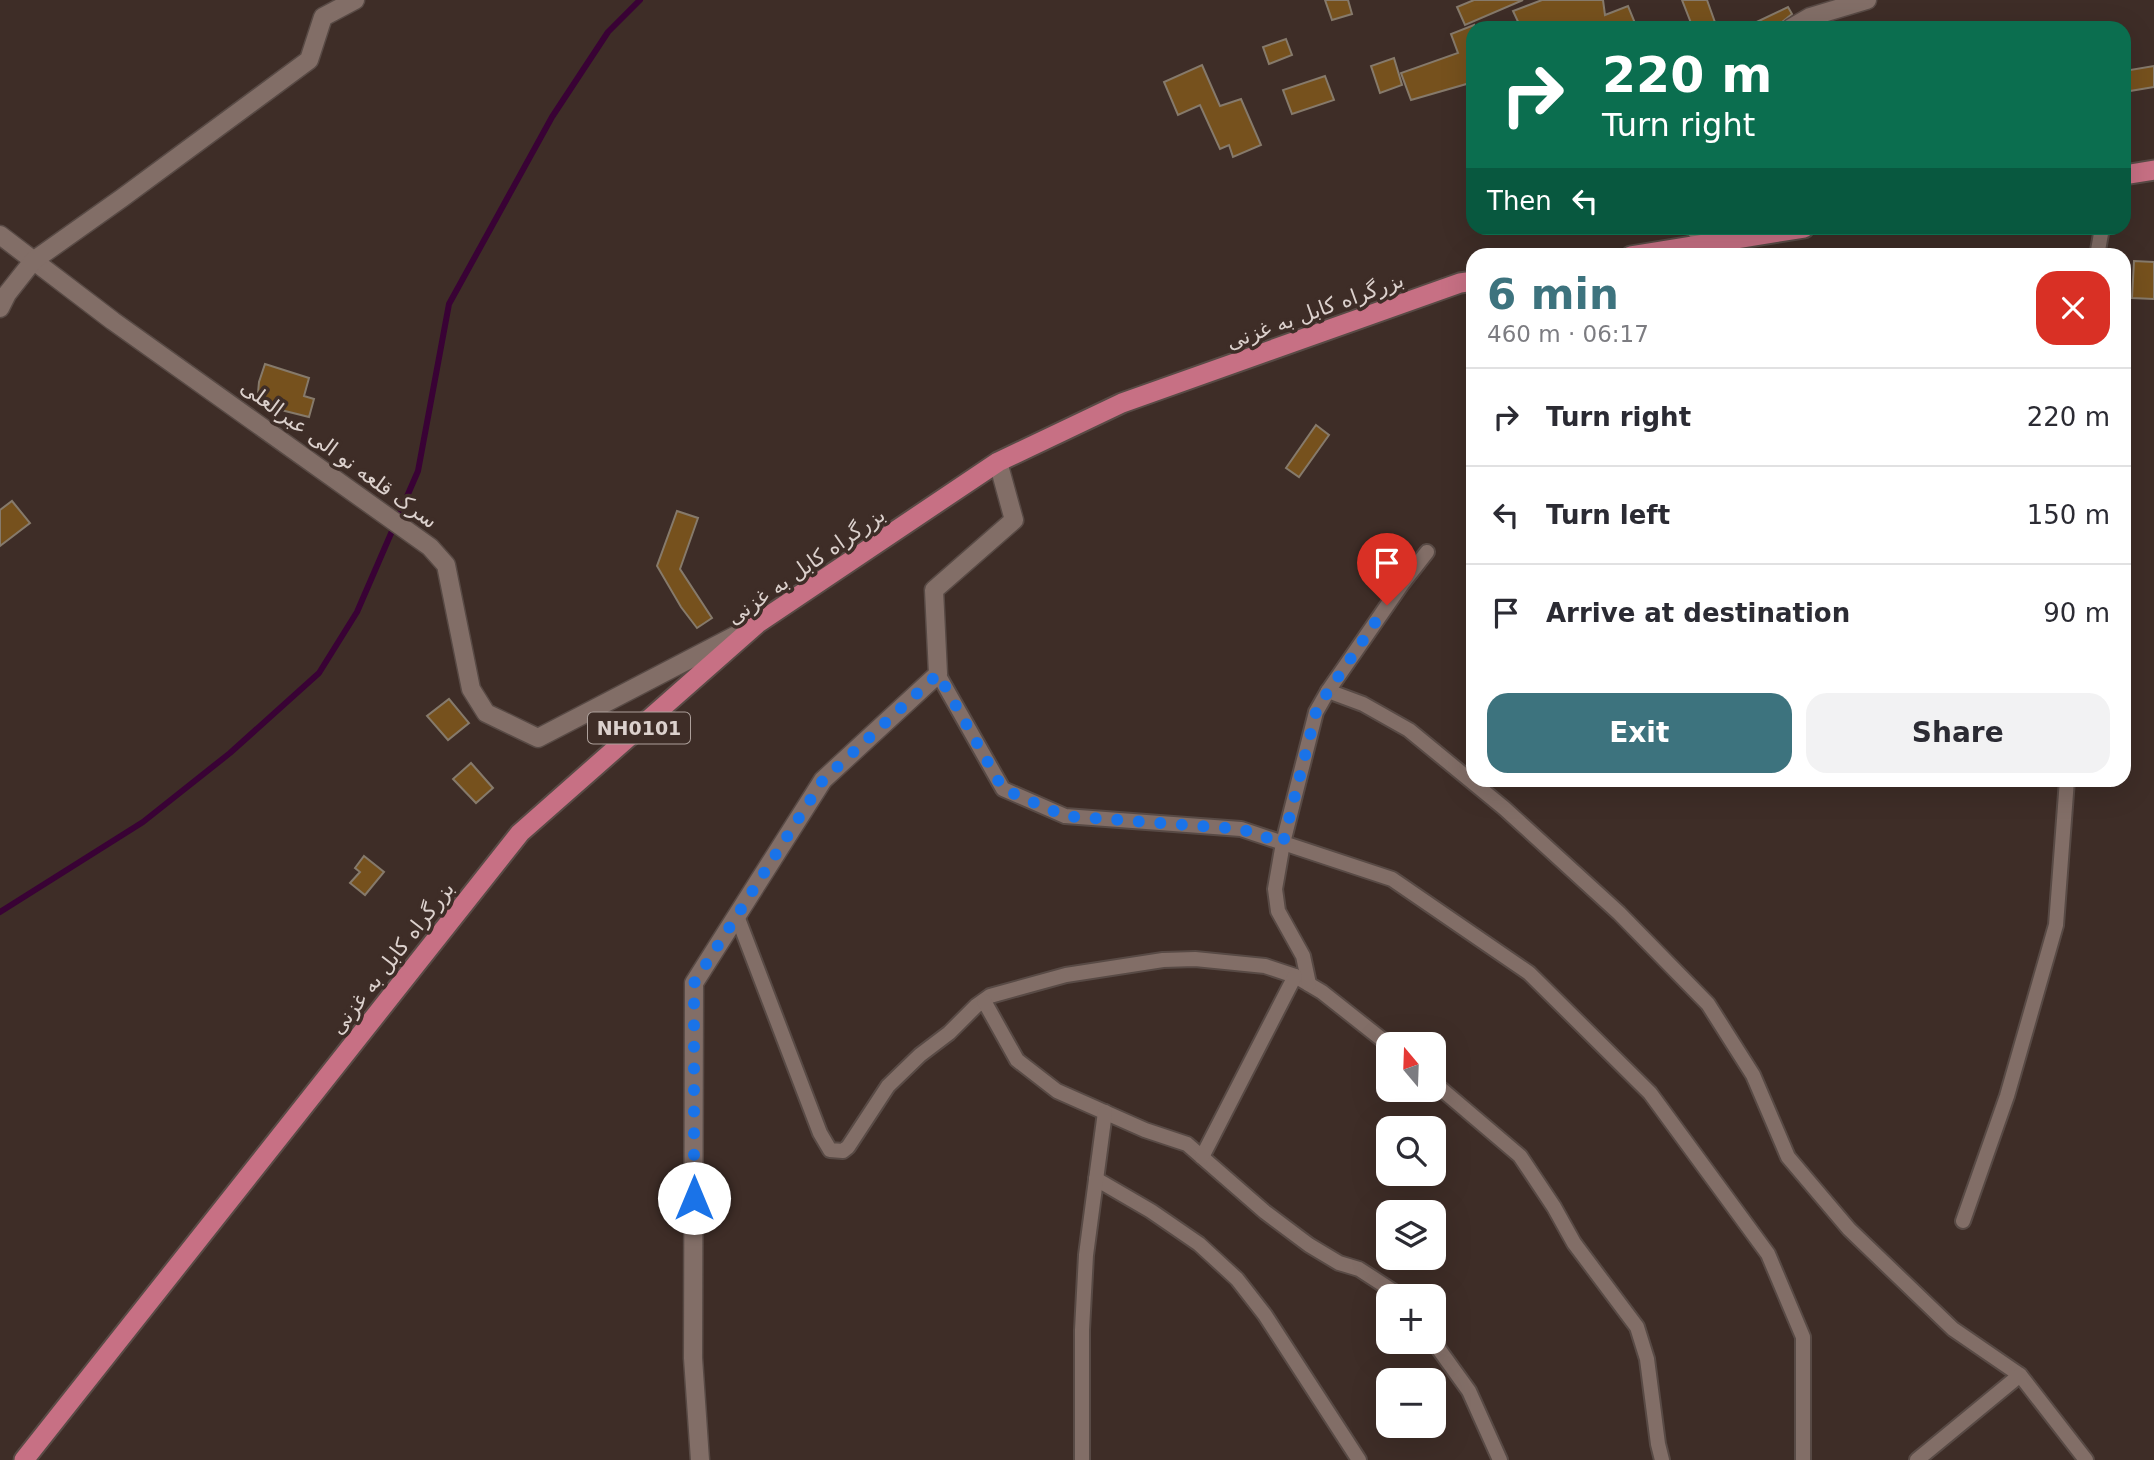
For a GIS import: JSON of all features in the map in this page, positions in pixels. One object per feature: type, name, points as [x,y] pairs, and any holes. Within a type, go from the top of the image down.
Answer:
[{"type":"highway","points":[[2131,174],[2154,170]]},
{"type":"highway","points":[[1680,248],[1760,235]]},
{"type":"highway","name":"بزرگراه کابل به غزنی","points":[[24,1460],[520,833],[758,623],[998,462],[1122,403],[1466,282]]},
{"type":"street","points":[[0,308],[7,294],[33,261],[309,60],[323,17],[355,0]]},
{"type":"street","points":[[1803,21],[1867,0]]},
{"type":"street","name":"سرک قلعه نو الی عبرالعلی","points":[[0,235],[113,321],[430,547],[446,565],[471,689],[486,713],[538,738],[758,623]]},
{"type":"street","points":[[1701,235],[1710,243]]},
{"type":"street","points":[[998,462],[1014,520],[934,590],[938,674],[1003,789],[1065,816],[1241,829],[1392,878],[1528,973],[1650,1093],[1768,1254],[1803,1336],[1803,1460]]},
{"type":"street","points":[[1309,984],[1303,956],[1278,911],[1275,889],[1283,843],[1316,712],[1402,584],[1427,552]]},
{"type":"street","points":[[700,1460],[693,1358],[694,983],[823,780],[938,674]]},
{"type":"street","points":[[1328,691],[1363,704],[1409,730],[1466,777]]},
{"type":"street","points":[[1478,787],[1619,913],[1708,1004],[1753,1075],[1788,1157],[1849,1228],[1953,1329],[2020,1375],[2085,1460]]},
{"type":"street","points":[[1963,1221],[2007,1096],[2056,925],[2066,787]]},
{"type":"street","points":[[737,916],[820,1133],[830,1150],[843,1151],[848,1147],[888,1086],[984,1001],[1014,988],[1066,975],[1163,960],[1195,958],[1265,966],[1295,976],[1322,992],[1376,1035]]},
{"type":"street","points":[[1202,1157],[1295,976]]},
{"type":"street","points":[[984,1001],[1017,1060],[1057,1091],[1187,1144],[1265,1212],[1309,1245],[1339,1263],[1359,1269],[1382,1284]]},
{"type":"street","points":[[1446,1094],[1520,1156],[1574,1243],[1637,1326],[1647,1359],[1662,1460]]},
{"type":"street","points":[[1082,1460],[1082,1330],[1086,1255],[1105,1112]]},
{"type":"street","points":[[1096,1179],[1151,1211],[1199,1244],[1237,1279],[1265,1315],[1359,1460]]},
{"type":"street","points":[[1442,1354],[1469,1391],[1500,1460]]},
{"type":"street","points":[[1917,1460],[2020,1375]]},
{"type":"building","points":[[1325,0],[1348,0],[1352,14],[1332,20]]},
{"type":"building","points":[[1474,0],[1523,0],[1474,21],[1466,21],[1465,25],[1457,7]]},
{"type":"building","points":[[1542,0],[1603,0],[1605,15],[1628,6],[1634,21],[1518,21],[1513,11]]},
{"type":"building","points":[[1682,0],[1707,0],[1714,21],[1690,21]]},
{"type":"building","points":[[1788,7],[1792,14],[1783,21],[1759,21]]},
{"type":"building","points":[[1466,28],[1466,84],[1411,100],[1401,73],[1458,53],[1451,34]]},
{"type":"building","points":[[1286,39],[1292,55],[1269,64],[1263,47]]},
{"type":"building","points":[[1394,58],[1402,85],[1380,93],[1371,66]]},
{"type":"building","points":[[1202,65],[1220,106],[1241,99],[1261,145],[1233,157],[1229,145],[1220,149],[1200,105],[1178,115],[1164,82]]},
{"type":"building","points":[[2154,66],[2154,87],[2131,91],[2131,70]]},
{"type":"building","points":[[1325,76],[1334,100],[1292,114],[1283,90]]},
{"type":"building","points":[[2134,261],[2154,262],[2154,299],[2132,298]]},
{"type":"building","points":[[265,364],[309,378],[304,396],[314,399],[309,417],[257,404],[259,382]]},
{"type":"building","points":[[1316,425],[1329,435],[1299,477],[1286,468]]},
{"type":"building","points":[[12,501],[30,523],[0,546],[0,510]]},
{"type":"building","points":[[677,511],[698,518],[680,569],[712,618],[697,628],[657,566]]},
{"type":"building","points":[[449,699],[469,723],[448,740],[427,716]]},
{"type":"building","points":[[471,763],[493,788],[476,803],[453,779]]},
{"type":"building","points":[[364,856],[384,872],[365,895],[350,883],[360,872],[355,868]]},
{"type":"waterway","points":[[0,912],[143,822],[230,753],[319,673],[357,612],[418,471],[449,304],[552,117],[608,32],[640,0]]},
{"type":"route","points":[[694,1198],[694,983],[823,780],[938,674],[1003,789],[1065,816],[1241,829],[1283,843],[1316,712],[1387,605]]}]
